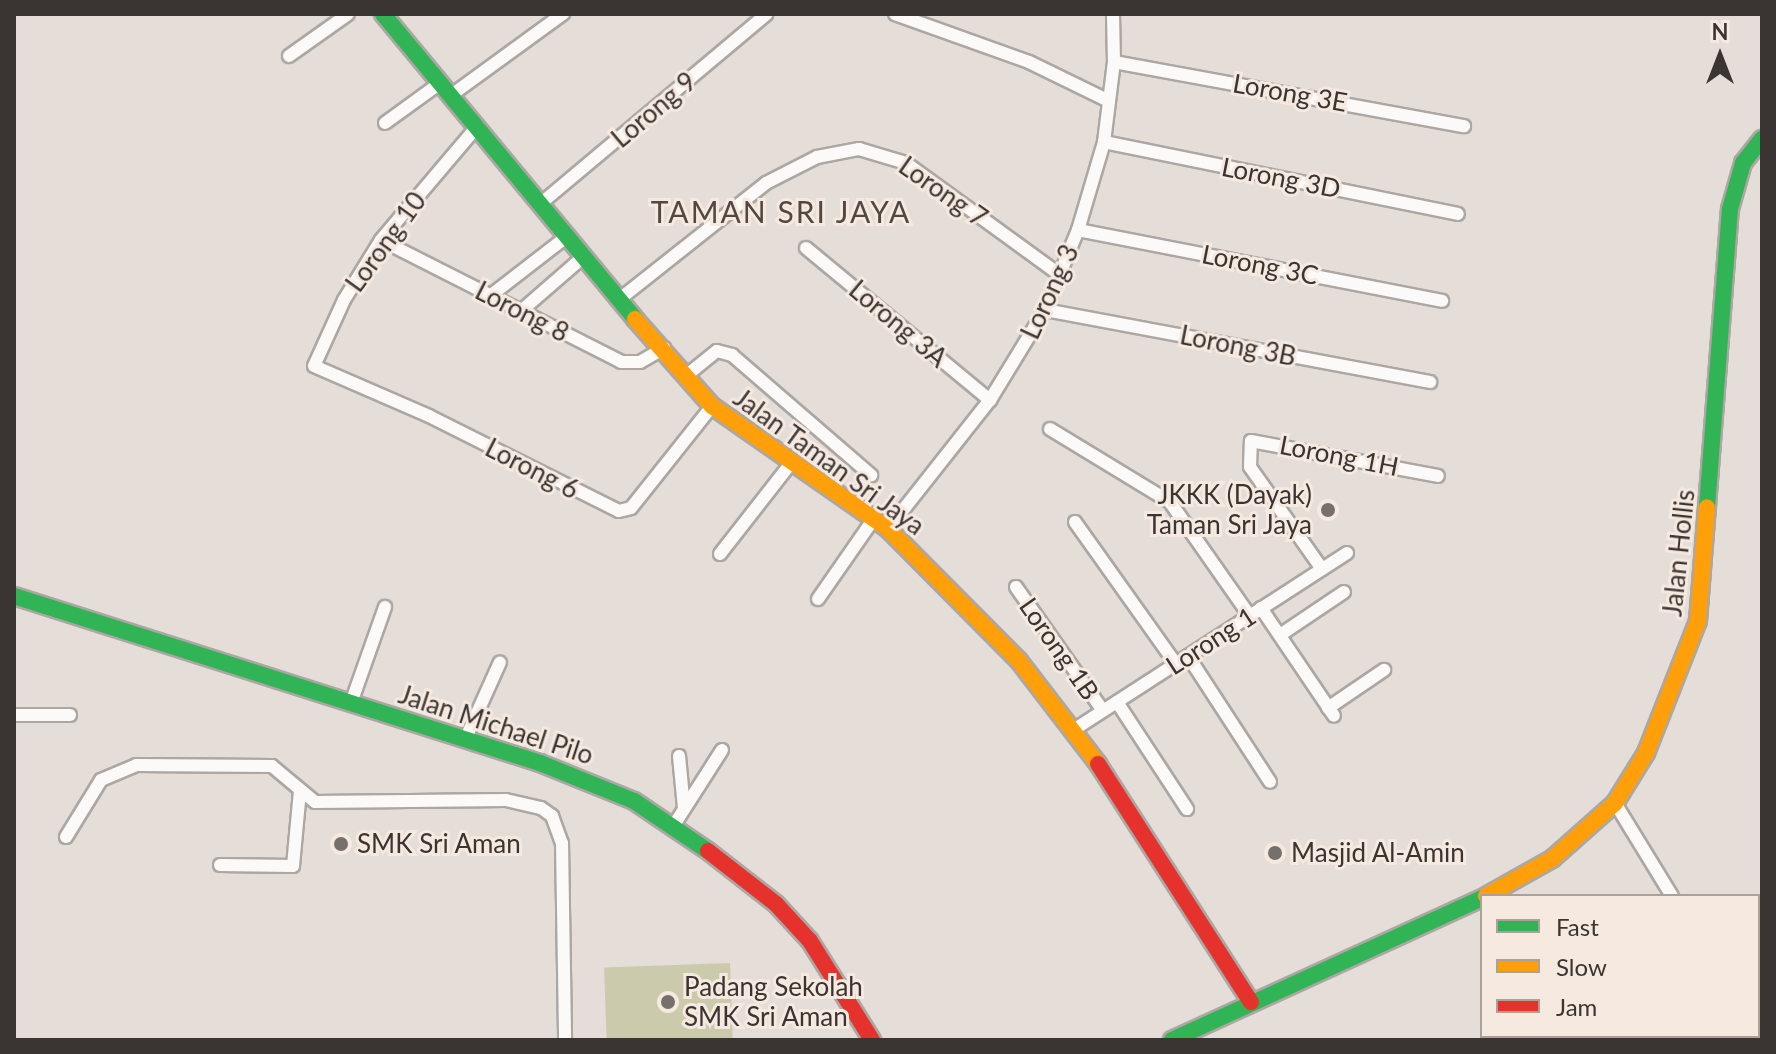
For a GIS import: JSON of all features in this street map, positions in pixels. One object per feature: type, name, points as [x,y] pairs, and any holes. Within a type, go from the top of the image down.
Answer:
[{"type":"street","points":[[289,56],[348,14]]},
{"type":"street","name":"Jalan Taman Sri Jaya","points":[[383,14],[582,258],[621,298],[712,406],[880,525],[983,620],[1075,729],[1251,1002]]},
{"type":"street","points":[[385,123],[445,90],[563,14]]},
{"type":"street","name":"Lorong 9","points":[[539,205],[767,14]]},
{"type":"street","name":"Lorong 3","points":[[818,599],[990,400],[1045,310],[1078,230],[1104,142],[1114,62],[1113,14]]},
{"type":"street","points":[[904,15],[1029,62],[1109,101]]},
{"type":"street","name":"Lorong 3E","points":[[1114,62],[1464,126]]},
{"type":"street","name":"Lorong 10","points":[[314,366],[344,300],[381,240],[475,129]]},
{"type":"street","name":"Jalan Hollis","points":[[1489,894],[1552,859],[1615,803],[1662,720],[1698,621],[1730,209],[1743,163],[1762,139]]},
{"type":"street","name":"Lorong 3D","points":[[1104,142],[1458,214]]},
{"type":"street","name":"Lorong 7","points":[[621,298],[766,183],[817,157],[859,149],[906,163],[1059,274]]},
{"type":"street","name":"Lorong 3C","points":[[1078,230],[1442,301]]},
{"type":"street","points":[[490,296],[566,237]]},
{"type":"street","name":"Lorong 8","points":[[381,240],[621,362],[640,362],[664,348]]},
{"type":"street","name":"Lorong 3A","points":[[806,248],[990,400]]},
{"type":"street","points":[[521,311],[582,258]]},
{"type":"street","name":"Lorong 3B","points":[[1045,310],[1430,382]]},
{"type":"street","points":[[687,375],[717,351],[732,355],[871,475]]},
{"type":"street","name":"Lorong 6","points":[[314,366],[429,416],[619,511],[631,508],[712,406]]},
{"type":"street","points":[[1050,429],[1170,502],[1249,615]]},
{"type":"street","name":"Lorong 1H","points":[[1322,569],[1250,467],[1247,452],[1251,441],[1262,440],[1438,476]]},
{"type":"street","points":[[720,554],[791,463]]},
{"type":"street","points":[[1075,522],[1176,664]]},
{"type":"street","name":"Lorong 1","points":[[1075,729],[1347,553]]},
{"type":"street","name":"Lorong 1B","points":[[1016,587],[1103,711]]},
{"type":"street","points":[[1280,635],[1344,592]]},
{"type":"street","name":"Jalan Michael Pilo","points":[[14,596],[607,787],[674,825],[776,904],[810,941],[872,1040]]},
{"type":"street","points":[[351,703],[385,607]]},
{"type":"street","points":[[1261,608],[1331,712],[1384,670]]},
{"type":"street","points":[[1188,656],[1270,782]]},
{"type":"street","points":[[465,740],[500,662]]},
{"type":"street","points":[[1117,702],[1187,809]]},
{"type":"street","points":[[14,715],[70,715]]},
{"type":"street","points":[[674,825],[722,750]]},
{"type":"street","points":[[679,756],[684,808]]},
{"type":"street","points":[[66,837],[101,780],[136,765],[263,765],[281,770],[300,791],[325,803],[506,800],[541,808],[552,816],[562,843],[565,1040]]},
{"type":"street","points":[[220,865],[293,866],[300,791]]},
{"type":"street","points":[[1615,803],[1671,894]]},
{"type":"street","name":"Jalan Hollis","points":[[1172,1040],[1480,899]]},
{"type":"green space","name":"Padang Sekolah SMK Sri Aman","points":[[730,963],[733,1040],[607,1040],[604,967]]},
{"type":"traffic: fast","points":[[383,14],[635,319]]},
{"type":"traffic: fast","points":[[1707,507],[1730,209],[1743,163],[1762,139]]},
{"type":"traffic: fast","points":[[14,596],[540,763],[634,801],[708,851]]},
{"type":"traffic: fast","points":[[1172,1040],[1480,899]]},
{"type":"traffic: slow","points":[[635,319],[712,406],[888,529],[1019,661],[1098,764]]},
{"type":"traffic: slow","points":[[1490,894],[1552,859],[1615,803],[1646,753],[1698,621],[1707,507]]},
{"type":"traffic: jam","points":[[1098,764],[1251,1002]]},
{"type":"traffic: jam","points":[[708,851],[776,904],[810,941],[872,1040]]},
{"type":"place","name":"JKKK (Dayak) Taman Sri Jaya","points":[[1328,510]]},
{"type":"place","name":"SMK Sri Aman","points":[[341,844]]},
{"type":"place","name":"Masjid Al-Amin","points":[[1275,853]]},
{"type":"place","name":"Padang Sekolah SMK Sri Aman","points":[[668,1002]]},
{"type":"district","name":"TAMAN SRI JAYA","points":[[781,211]]}]
